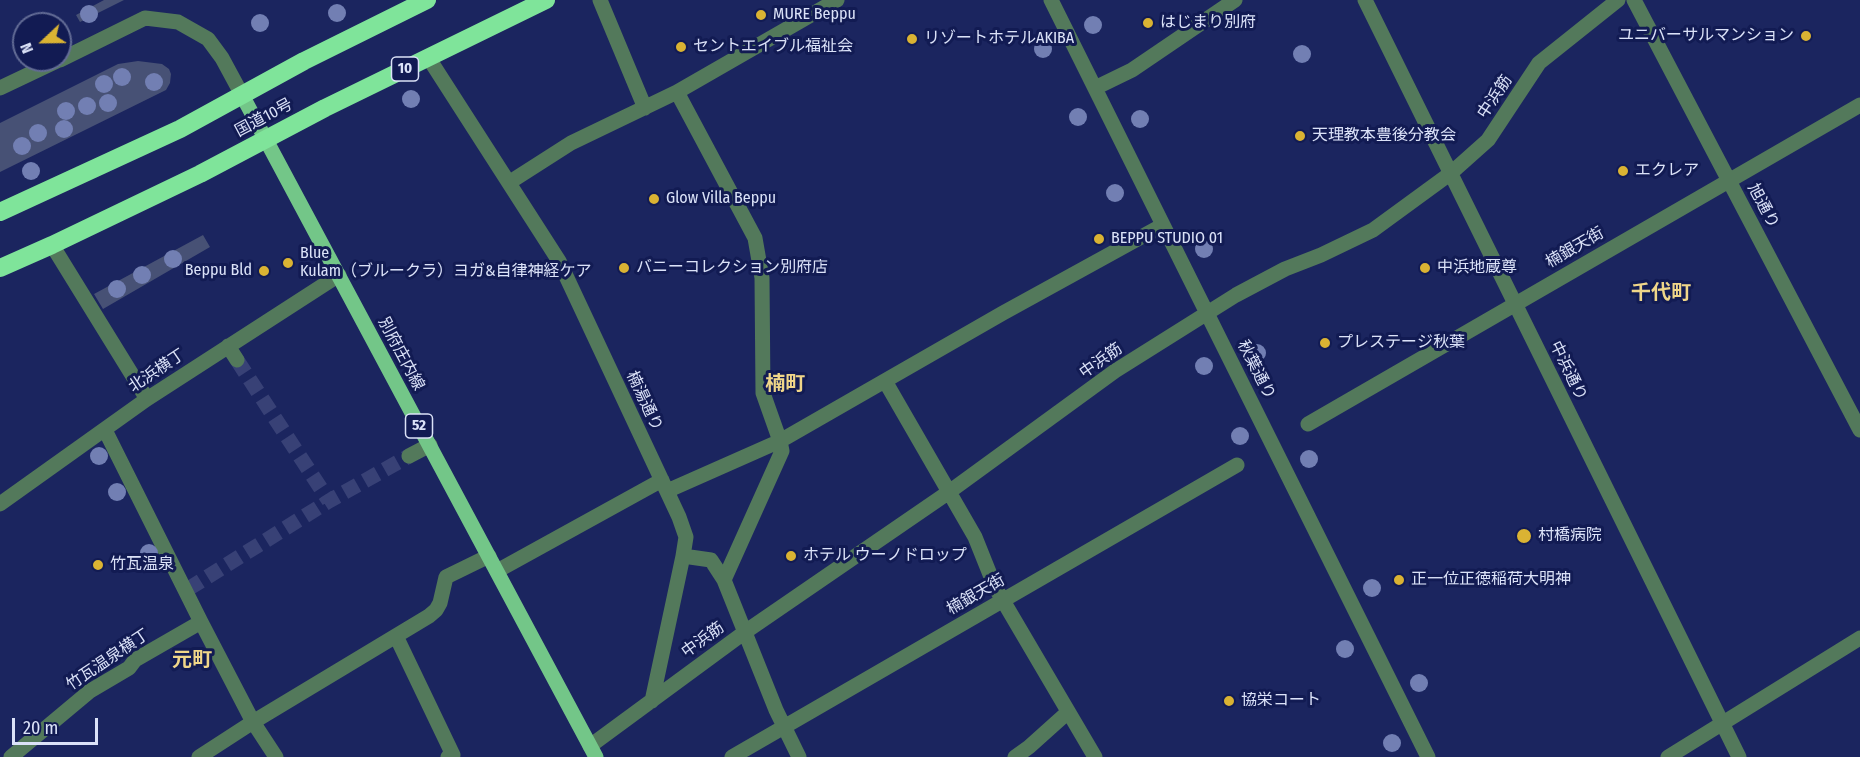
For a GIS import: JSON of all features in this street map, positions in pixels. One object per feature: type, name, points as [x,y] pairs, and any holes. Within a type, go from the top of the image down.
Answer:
[{"type":"highway","name":"国道10号","points":[[0,212],[180,129],[304,61],[427,0]]},
{"type":"highway","name":"国道10号","points":[[0,268],[200,174],[428,57],[546,0]]},
{"type":"main road","name":"別府庄内線","points":[[242,95],[593,751]]},
{"type":"street","points":[[600,0],[645,108]]},
{"type":"street","points":[[510,182],[571,143],[677,92],[837,0]]},
{"type":"street","name":"秋葉通り","points":[[1051,0],[1428,757]]},
{"type":"street","points":[[1095,88],[1132,70],[1235,0]]},
{"type":"street","name":"中浜通り","points":[[1365,0],[1739,757]]},
{"type":"street","name":"中浜筋","points":[[593,751],[652,701],[745,632],[949,492],[1115,371],[1236,295],[1285,269],[1373,230],[1451,173],[1488,140],[1539,63],[1618,0]]},
{"type":"street","name":"旭通り","points":[[1634,0],[1860,430]]},
{"type":"street","points":[[72,54],[145,18],[178,22],[208,39],[222,58],[242,95]]},
{"type":"street","name":"楠湯通り","points":[[428,57],[559,261],[665,486],[686,537],[652,701]]},
{"type":"street","points":[[0,88],[34,72]]},
{"type":"street","points":[[677,92],[755,238],[762,278],[763,393],[782,451],[724,580]]},
{"type":"street","name":"楠銀天街","points":[[1308,424],[1860,105]]},
{"type":"street","points":[[497,571],[665,486],[780,441],[1003,313],[1163,225]]},
{"type":"street","points":[[52,245],[147,399]]},
{"type":"street","name":"北浜横丁","points":[[0,504],[147,399],[339,275]]},
{"type":"street","points":[[228,346],[237,360]]},
{"type":"street","points":[[885,381],[975,537],[995,587],[1095,757]]},
{"type":"street","points":[[105,430],[253,722],[276,757]]},
{"type":"street","points":[[409,456],[430,445]]},
{"type":"street","name":"楠銀天街","points":[[732,757],[1237,465]]},
{"type":"street","points":[[199,757],[436,610],[446,577],[489,556]]},
{"type":"street","points":[[683,556],[711,560],[724,580],[776,710],[799,757]]},
{"type":"street","name":"竹瓦温泉横丁","points":[[11,757],[90,691],[129,668],[135,660],[201,622]]},
{"type":"street","points":[[396,636],[453,755],[448,757]]},
{"type":"street","points":[[1668,757],[1860,638]]},
{"type":"street","points":[[1015,757],[1068,712]]},
{"type":"street","points":[[0,747],[7,757]]},
{"type":"shaded area","points":[[104,0],[124,0],[80,22],[76,15]]},
{"type":"shaded area","points":[[138,61],[162,64],[169,69],[170,83],[166,90],[0,172],[0,123],[118,64]]},
{"type":"shaded area","points":[[203,235],[210,247],[103,309],[94,294]]},
{"type":"tunnel","points":[[237,360],[329,501]]},
{"type":"tunnel","points":[[188,589],[329,501],[409,456]]},
{"type":"place","name":"MURE Beppu","points":[[761,15]]},
{"type":"place","name":"はじまり別府","points":[[1148,23]]},
{"type":"place","name":"ユニバーサルマンション","points":[[1806,36]]},
{"type":"place","name":"リゾートホテルAKIBA","points":[[912,39]]},
{"type":"place","name":"セントエイブル福祉会","points":[[681,47]]},
{"type":"place","name":"天理教本豊後分教会","points":[[1300,136]]},
{"type":"place","name":"エクレア","points":[[1623,171]]},
{"type":"place","name":"Glow Villa Beppu","points":[[654,199]]},
{"type":"place","name":"BEPPU STUDIO 01","points":[[1099,239]]},
{"type":"place","name":"Blue Kulam（ブルークラ）ヨガ&自律神経ケア","points":[[288,263]]},
{"type":"place","name":"バニーコレクション別府店","points":[[624,268]]},
{"type":"place","name":"中浜地蔵尊","points":[[1425,268]]},
{"type":"place","name":"Beppu Bld","points":[[264,271]]},
{"type":"place","name":"プレステージ秋葉","points":[[1325,343]]},
{"type":"place","name":"村橋病院","points":[[1524,536]]},
{"type":"place","name":"ホテル ウーノドロップ","points":[[791,556]]},
{"type":"place","name":"竹瓦温泉","points":[[98,565]]},
{"type":"place","name":"正一位正徳稲荷大明神","points":[[1399,580]]},
{"type":"place","name":"協栄コート","points":[[1229,701]]},
{"type":"district","name":"千代町","points":[[1661,293]]},
{"type":"district","name":"楠町","points":[[785,384]]},
{"type":"district","name":"元町","points":[[192,660]]}]
